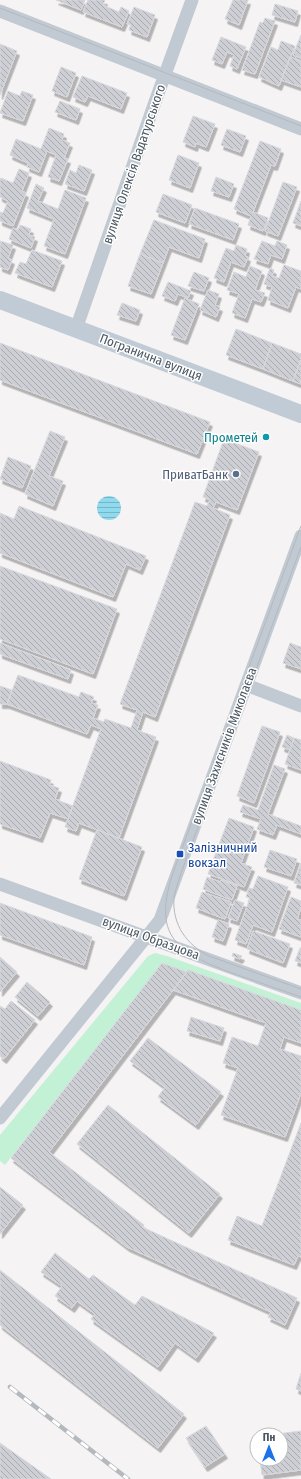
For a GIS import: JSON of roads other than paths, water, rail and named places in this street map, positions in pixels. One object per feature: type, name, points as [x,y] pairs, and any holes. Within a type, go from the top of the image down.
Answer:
[{"type":"main road","name":"Погранична вулиця","points":[[0,300],[301,414]]},
{"type":"street","name":"вулиця Олексія Вадатурського","points":[[76,329],[192,0]]},
{"type":"street","points":[[0,11],[301,129]]},
{"type":"street","name":"вулиця Захисників Миколаєва","points":[[0,1118],[160,920],[301,536]]},
{"type":"street","points":[[246,685],[301,706]]},
{"type":"street","name":"вулиця Образцова","points":[[0,884],[301,993]]},
{"type":"water","points":[[109,496],[118,499],[121,508],[118,517],[109,520],[100,517],[97,508],[100,499]]},
{"type":"tram line","points":[[0,8],[301,126]]},
{"type":"tram line","points":[[301,526],[174,870],[168,893],[166,911],[168,926],[174,939],[184,949],[197,958],[235,974],[301,997]]},
{"type":"tram line","points":[[301,547],[183,869],[174,898],[174,908],[178,925],[182,933],[194,946],[209,956],[301,989]]},
{"type":"railway","points":[[10,1387],[128,1479]]},
{"type":"place","name":"Прометей","points":[[266,437]]},
{"type":"place","name":"ПриватБанк","points":[[236,474]]},
{"type":"place","name":"Залізничний вокзал","points":[[180,854]]}]
